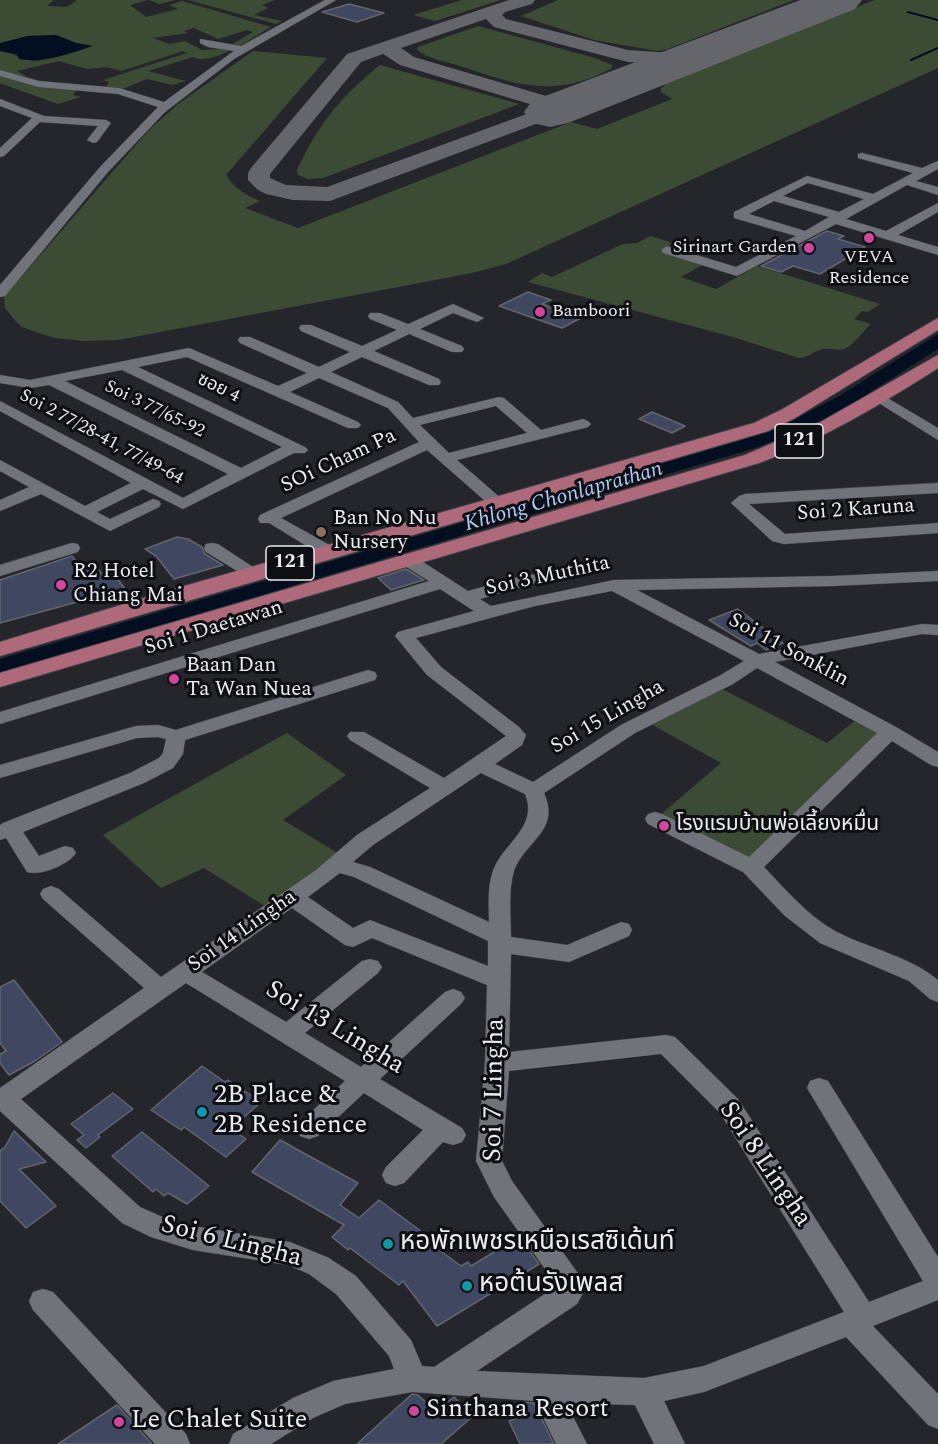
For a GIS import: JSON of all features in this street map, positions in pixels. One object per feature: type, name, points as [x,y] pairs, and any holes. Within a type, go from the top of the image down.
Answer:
[{"type":"main road","name":"121","points":[[0,649],[253,573],[761,427],[846,385],[938,323]]},
{"type":"main road","name":"121","points":[[0,680],[752,459],[833,425],[876,396],[938,360]]},
{"type":"main road","points":[[846,385],[876,396]]},
{"type":"street","points":[[0,293],[140,130],[167,106],[242,50],[332,0]]},
{"type":"street","points":[[203,41],[242,50]]},
{"type":"street","points":[[0,73],[38,84],[119,91],[167,106]]},
{"type":"street","points":[[0,102],[39,117],[37,119]]},
{"type":"street","points":[[0,153],[37,119],[107,124],[93,140]]},
{"type":"street","points":[[862,156],[923,172]]},
{"type":"street","points":[[667,250],[737,272],[938,164]]},
{"type":"street","points":[[807,235],[738,215],[807,179],[873,198]]},
{"type":"street","points":[[905,182],[938,191]]},
{"type":"street","points":[[773,197],[938,251]]},
{"type":"street","points":[[887,236],[938,207]]},
{"type":"street","points":[[708,275],[722,268]]},
{"type":"street","points":[[278,392],[453,309],[477,318]]},
{"type":"street","points":[[375,316],[457,350]]},
{"type":"street","points":[[306,328],[434,382]]},
{"type":"street","points":[[245,340],[393,405],[429,443],[498,504]]},
{"type":"street","points":[[0,379],[23,384],[189,352],[352,425]]},
{"type":"street","name":"ซอย 4","points":[[125,366],[297,448],[240,474]]},
{"type":"street","name":"Soi 3 77/65-92","points":[[51,380],[240,474]]},
{"type":"street","points":[[876,396],[938,435]]},
{"type":"street","points":[[410,423],[499,401],[538,435]]},
{"type":"street","name":"Soi 2 77/28-41, 77/49-64","points":[[0,405],[183,504],[240,474]]},
{"type":"street","points":[[446,458],[583,424]]},
{"type":"street","name":"SOi Cham Pa","points":[[329,552],[272,521],[429,443]]},
{"type":"street","points":[[0,465],[110,526],[153,504]]},
{"type":"street","points":[[85,512],[143,483]]},
{"type":"street","points":[[0,506],[41,488]]},
{"type":"street","name":"Soi 2 Karuna","points":[[938,488],[745,499],[739,503],[778,537],[784,539],[938,528]]},
{"type":"street","points":[[212,548],[253,573]]},
{"type":"street","points":[[0,570],[72,549]]},
{"type":"street","points":[[406,559],[488,612]]},
{"type":"street","name":"Soi 3 Muthita","points":[[481,765],[515,741],[516,735],[434,671],[404,636],[488,612],[586,589],[614,585],[833,581],[938,576]]},
{"type":"street","points":[[465,598],[529,579]]},
{"type":"street","name":"Soi 1 Daetawan","points":[[0,718],[441,583]]},
{"type":"street","name":"Soi 11 Sonklin","points":[[614,585],[889,731],[938,761]]},
{"type":"street","points":[[758,660],[922,629],[938,630]]},
{"type":"street","name":"Soi 15 Lingha","points":[[532,790],[628,729],[726,680],[758,660]]},
{"type":"street","points":[[0,772],[136,732],[158,731],[176,736],[368,676]]},
{"type":"street","points":[[751,867],[889,731]]},
{"type":"street","points":[[65,853],[34,867],[5,831],[137,778],[166,763],[173,754],[176,736]]},
{"type":"street","points":[[357,736],[445,788]]},
{"type":"street","points":[[481,765],[532,790]]},
{"type":"street","name":"Soi 14 Lingha","points":[[2,1100],[292,897],[365,840],[481,765]]},
{"type":"street","name":"Soi 7 Lingha","points":[[425,1380],[567,1295],[573,1286],[502,1189],[489,1161],[497,1063],[501,880],[508,861],[538,821],[541,804],[532,790]]},
{"type":"street","points":[[655,819],[751,867],[793,910],[828,937],[917,975],[938,993]]},
{"type":"street","points":[[336,864],[362,872],[500,940],[565,954],[621,930]]},
{"type":"street","points":[[51,894],[101,936],[132,967],[161,989]]},
{"type":"street","points":[[292,897],[354,939],[370,928],[498,980]]},
{"type":"street","points":[[287,1034],[370,967]]},
{"type":"street","name":"Soi 13 Lingha","points":[[185,972],[447,1132],[395,1175]]},
{"type":"street","points":[[309,1129],[453,998]]},
{"type":"street","name":"Soi 8 Lingha","points":[[497,1063],[666,1044],[729,1106],[858,1321]]},
{"type":"street","points":[[819,1088],[938,1281]]},
{"type":"street","name":"Soi 6 Lingha","points":[[2,1100],[131,1215],[161,1229],[193,1238],[290,1254],[319,1266],[346,1285],[425,1380]]},
{"type":"street","points":[[244,1444],[303,1408],[343,1391],[425,1380],[645,1392],[704,1379],[938,1288]]},
{"type":"street","points":[[43,1301],[176,1444]]},
{"type":"street","points":[[858,1321],[938,1415]]},
{"type":"street","points":[[543,1388],[572,1444]]},
{"type":"street","points":[[645,1392],[670,1444]]},
{"type":"green space","points":[[0,0],[54,0],[47,6],[67,7],[77,0],[148,0],[130,5],[146,17],[178,9],[169,5],[182,1],[271,27],[221,55],[201,59],[193,57],[148,71],[186,81],[172,85],[147,79],[120,90],[106,87],[109,82],[103,80],[187,53],[183,51],[121,71],[106,67],[87,69],[59,61],[17,71],[26,76],[17,78],[0,70],[0,51],[37,61],[62,56],[91,46],[56,35],[28,36],[0,43]],"holes":[[[194,28],[218,39],[247,30],[253,32],[224,49],[202,50],[185,41],[169,44],[153,38],[188,33],[184,31]]]},
{"type":"green space","points":[[148,0],[176,0],[160,4]]},
{"type":"green space","points":[[188,0],[275,0],[262,5],[268,8],[254,15],[282,21],[276,24]]},
{"type":"green space","points":[[462,0],[501,0],[435,21],[413,15]]},
{"type":"green space","points":[[558,0],[794,0],[665,50],[657,51],[594,40],[521,16]]},
{"type":"green space","points":[[875,0],[938,0],[938,68],[506,264],[472,273],[118,340],[84,341],[55,338],[22,327],[5,308],[4,297],[147,132],[178,104],[253,51],[327,58],[226,175],[241,191],[260,201],[245,208],[298,228],[571,122],[597,129],[672,99],[661,92],[661,88],[673,79]]},
{"type":"green space","points":[[478,26],[595,58],[612,65],[612,68],[591,78],[572,83],[536,86],[500,79],[432,58],[417,50],[418,47]]},
{"type":"green space","points":[[380,65],[519,104],[323,178],[308,179],[298,175],[297,170],[304,156],[326,119],[355,87]]},
{"type":"green space","points":[[0,74],[78,88],[73,95],[81,97],[58,104],[0,83]]},
{"type":"green space","points":[[651,236],[673,243],[660,250],[704,264],[681,277],[716,289],[757,266],[880,304],[868,312],[862,311],[854,319],[871,324],[847,348],[823,349],[799,358],[733,337],[528,282],[542,273],[552,277],[623,244],[637,243]]},
{"type":"green space","points":[[722,689],[827,743],[856,720],[881,732],[748,861],[659,816],[721,763],[649,723]]},
{"type":"green space","points":[[287,733],[346,775],[283,820],[341,855],[268,908],[204,868],[161,888],[103,835]]},
{"type":"water","points":[[56,35],[76,43],[93,46],[65,55],[37,60],[19,59],[17,54],[0,51],[0,43],[28,36]]},
{"type":"water","name":"Khlong Chonlaprathan","points":[[938,334],[938,349],[855,402],[801,431],[755,448],[0,673],[0,659],[742,440],[786,424],[839,396]]},
{"type":"building","points":[[349,4],[384,13],[357,22],[322,12]]},
{"type":"building","name":"Sirinart Garden","points":[[827,231],[844,236],[838,239],[865,247],[820,274],[793,266],[781,272],[761,266]]},
{"type":"building","name":"Bamboori","points":[[528,292],[551,300],[542,304],[581,318],[562,328],[499,306]]},
{"type":"building","points":[[652,412],[685,426],[672,433],[639,419]]},
{"type":"building","points":[[177,537],[188,539],[202,547],[205,554],[223,565],[174,579],[156,556],[145,549]]},
{"type":"building","name":"R2 Hotel Chiang Mai","points":[[72,556],[81,569],[95,565],[105,578],[115,575],[125,589],[0,623],[0,580]]},
{"type":"building","points":[[406,569],[424,580],[391,590],[378,578]]},
{"type":"building","points":[[738,609],[783,643],[766,650],[757,643],[751,646],[709,620]]},
{"type":"building","points":[[14,980],[62,1042],[35,1061],[9,1075],[0,1063],[0,1054],[6,1051],[0,1043],[0,987]]},
{"type":"building","name":"2B Place & 2B Residence","points":[[202,1066],[261,1102],[231,1129],[246,1139],[226,1157],[184,1127],[181,1130],[151,1110]]},
{"type":"building","points":[[113,1093],[133,1109],[98,1135],[100,1137],[86,1148],[77,1140],[84,1135],[71,1124]]},
{"type":"building","points":[[14,1131],[46,1162],[19,1169],[56,1206],[26,1228],[0,1201],[0,1151],[5,1147]]},
{"type":"building","name":"2B Place & 2B Residence","points":[[142,1132],[209,1186],[187,1204],[168,1193],[164,1196],[156,1189],[153,1192],[112,1156]]},
{"type":"building","points":[[280,1140],[358,1183],[340,1205],[359,1218],[379,1200],[437,1243],[434,1246],[461,1266],[468,1262],[471,1266],[519,1237],[539,1264],[437,1326],[403,1281],[399,1285],[332,1237],[344,1225],[252,1172]]},
{"type":"building","name":"Sinthana Resort","points":[[412,1394],[418,1395],[435,1411],[454,1397],[473,1416],[441,1444],[357,1444]]},
{"type":"building","points":[[523,1402],[534,1403],[554,1444],[520,1444],[509,1421],[517,1418],[512,1407]]},
{"type":"building","name":"Le Chalet Suite","points":[[117,1405],[152,1444],[58,1444]]},
{"type":"waterway","points":[[908,12],[938,20]]},
{"type":"waterway","points":[[911,60],[938,48]]},
{"type":"taxiway","points":[[397,42],[526,0]]},
{"type":"taxiway","points":[[499,9],[492,15],[500,23],[628,56],[672,59],[705,52]]},
{"type":"taxiway","points":[[397,42],[389,49],[407,61],[563,107]]},
{"type":"taxiway","points":[[397,42],[354,58],[259,173],[259,180],[283,192],[330,194],[550,112]]},
{"type":"runway","points":[[550,112],[840,0]]},
{"type":"place","name":"VEVA Residence","points":[[869,238]]},
{"type":"place","name":"Sirinart Garden","points":[[809,248]]},
{"type":"place","name":"Bamboori","points":[[540,312]]},
{"type":"place","name":"Ban No Nu Nursery","points":[[321,532]]},
{"type":"place","name":"R2 Hotel Chiang Mai","points":[[61,585]]},
{"type":"place","name":"Baan Dan Ta Wan Nuea","points":[[174,679]]},
{"type":"place","name":"โรงแรมบ้านพ่อเลี้ยงหมื่น","points":[[664,826]]},
{"type":"place","name":"2B Place & 2B Residence","points":[[202,1112]]},
{"type":"place","name":"หอพักเพชรเหนือเรสซิเด้นท์","points":[[388,1244]]},
{"type":"place","name":"หอต้นรังเพลส","points":[[467,1286]]},
{"type":"place","name":"Sinthana Resort","points":[[414,1411]]},
{"type":"place","name":"Le Chalet Suite","points":[[119,1422]]}]
